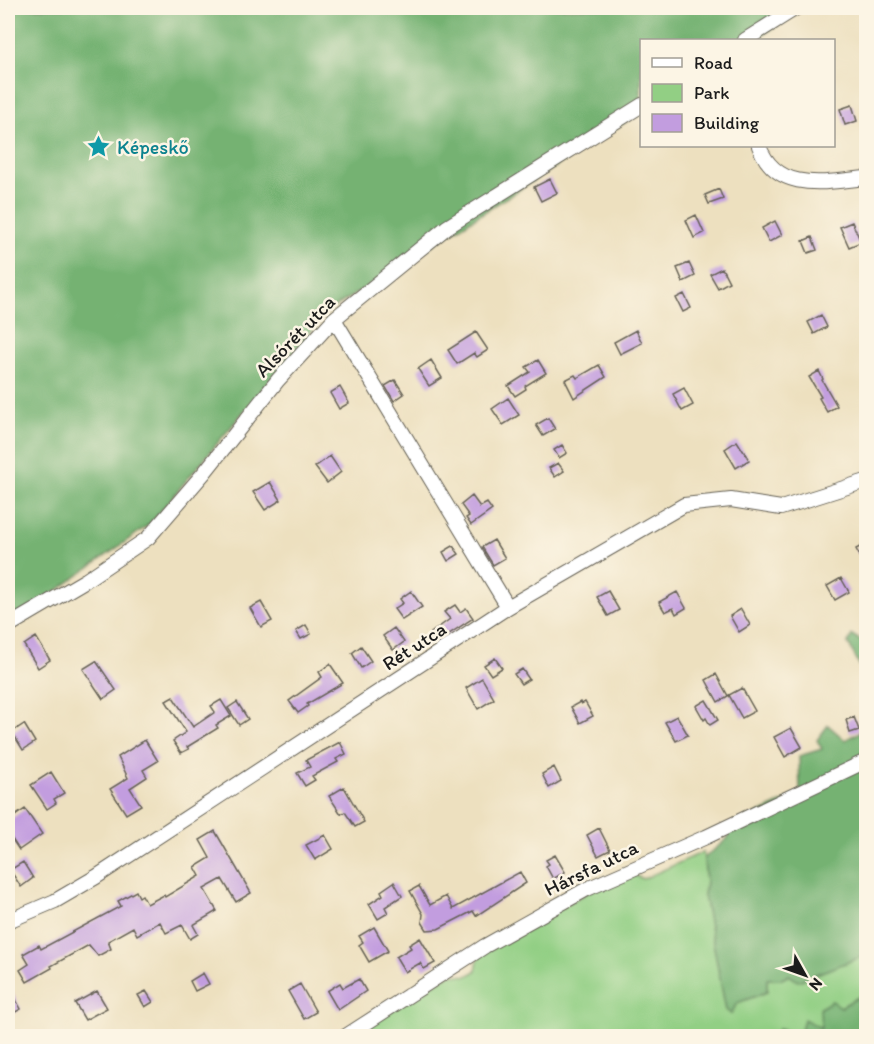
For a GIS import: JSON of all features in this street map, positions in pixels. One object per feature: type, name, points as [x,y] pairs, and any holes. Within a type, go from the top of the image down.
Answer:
[{"type":"street","points":[[747,39],[796,8]]},
{"type":"street","name":"Alsórét utca","points":[[8,626],[87,580],[147,538],[204,473],[278,380],[334,319],[447,227],[640,106]]},
{"type":"street","points":[[759,147],[764,159],[772,167],[793,179],[820,182],[867,178]]},
{"type":"street","points":[[334,319],[508,607]]},
{"type":"street","name":"Rét utca","points":[[8,921],[55,901],[96,877],[508,607],[684,505],[731,500],[781,508],[867,482]]},
{"type":"street","name":"Hársfa utca","points":[[346,1036],[484,946],[587,889],[696,842],[867,761]]},
{"type":"green space","points":[[8,8],[806,8],[756,39],[640,39],[640,113],[327,312],[150,524],[8,626]]},
{"type":"green space","points":[[852,635],[866,644],[866,678],[848,643]]},
{"type":"green space","points":[[828,725],[845,740],[865,729],[866,731],[866,955],[798,981],[789,975],[782,979],[767,979],[767,992],[737,1003],[731,1014],[726,1010],[704,895],[706,882],[704,858],[728,838],[731,826],[800,794],[799,756],[822,749],[817,740]]},
{"type":"green space","points":[[703,852],[706,882],[704,895],[726,1009],[731,1014],[737,1003],[767,992],[767,979],[782,979],[789,975],[798,981],[866,955],[866,993],[840,1007],[821,1028],[800,1035],[779,1029],[774,1036],[349,1036],[450,974],[467,976],[476,971],[479,953],[626,871],[643,879]]},
{"type":"green space","points":[[866,993],[866,1036],[774,1036],[779,1029],[800,1035],[804,1019],[821,1028],[820,1008],[832,1001],[841,1007]]},
{"type":"building","points":[[852,105],[857,121],[845,125],[840,109]]},
{"type":"building","points":[[550,179],[557,193],[541,201],[534,187]]},
{"type":"building","points":[[719,189],[723,199],[709,204],[705,195]]},
{"type":"building","points":[[696,215],[704,233],[694,238],[686,220]]},
{"type":"building","points":[[775,221],[782,235],[769,242],[762,228]]},
{"type":"building","points":[[852,222],[861,242],[849,247],[840,227]]},
{"type":"building","points":[[812,237],[817,250],[808,253],[803,241]]},
{"type":"building","points":[[689,263],[695,276],[683,282],[677,268]]},
{"type":"building","points":[[722,268],[729,282],[718,288],[710,274]]},
{"type":"building","points":[[684,294],[691,308],[683,312],[676,298]]},
{"type":"building","points":[[821,315],[827,327],[814,334],[808,322]]},
{"type":"building","points":[[636,330],[642,343],[620,354],[614,342]]},
{"type":"building","points":[[476,332],[488,350],[477,357],[474,353],[457,364],[448,350]]},
{"type":"building","points":[[431,360],[442,378],[429,386],[418,369]]},
{"type":"building","points":[[538,360],[546,373],[525,386],[526,389],[515,396],[508,386],[530,372],[526,367]]},
{"type":"building","points":[[599,365],[606,377],[574,398],[565,380],[575,375],[577,378]]},
{"type":"building","points":[[819,371],[837,406],[827,412],[809,377]]},
{"type":"building","points":[[395,380],[404,394],[394,401],[385,386]]},
{"type":"building","points":[[340,387],[349,403],[339,409],[330,393]]},
{"type":"building","points":[[684,388],[693,405],[682,411],[673,394]]},
{"type":"building","points":[[508,398],[519,415],[503,425],[492,409]]},
{"type":"building","points":[[548,418],[555,429],[543,436],[536,425]]},
{"type":"building","points":[[737,441],[749,460],[736,468],[725,449]]},
{"type":"building","points":[[562,445],[567,453],[559,458],[554,450]]},
{"type":"building","points":[[330,456],[341,472],[327,483],[315,467]]},
{"type":"building","points":[[558,463],[564,471],[555,477],[549,468]]},
{"type":"building","points":[[270,482],[281,500],[265,510],[253,492]]},
{"type":"building","points":[[472,496],[480,507],[487,503],[492,510],[471,525],[466,518],[469,516],[461,505]]},
{"type":"building","points":[[494,540],[505,558],[493,565],[482,547]]},
{"type":"building","points":[[867,543],[867,569],[856,549]]},
{"type":"building","points":[[453,546],[459,554],[448,561],[443,552]]},
{"type":"building","points":[[841,578],[849,592],[835,600],[827,586]]},
{"type":"building","points":[[411,591],[422,607],[402,620],[394,609],[403,603],[400,599]]},
{"type":"building","points":[[608,591],[619,610],[608,616],[597,597]]},
{"type":"building","points":[[677,592],[686,608],[676,614],[673,608],[665,612],[659,602]]},
{"type":"building","points":[[261,602],[272,621],[261,627],[250,608]]},
{"type":"building","points":[[455,605],[460,612],[466,608],[473,618],[437,642],[431,633],[450,619],[444,612]]},
{"type":"building","points":[[741,609],[750,625],[739,632],[730,616]]},
{"type":"building","points":[[306,625],[311,634],[301,639],[296,631]]},
{"type":"building","points":[[394,628],[404,642],[393,650],[383,636]]},
{"type":"building","points":[[36,637],[50,660],[38,668],[24,645]]},
{"type":"building","points":[[361,646],[371,661],[361,668],[352,653]]},
{"type":"building","points":[[495,658],[502,668],[491,675],[484,665]]},
{"type":"building","points":[[96,661],[116,690],[103,699],[83,669]]},
{"type":"building","points":[[330,664],[343,683],[307,704],[308,706],[298,713],[289,701],[322,677],[319,672]]},
{"type":"building","points":[[522,669],[529,679],[521,684],[514,674]]},
{"type":"building","points":[[716,674],[728,696],[718,702],[706,680]]},
{"type":"building","points":[[482,678],[494,699],[478,709],[466,688]]},
{"type":"building","points":[[742,688],[755,711],[742,718],[729,695]]},
{"type":"building","points":[[173,697],[193,727],[215,712],[211,706],[221,700],[231,716],[216,725],[218,728],[181,753],[173,741],[186,732],[166,701]]},
{"type":"building","points":[[706,700],[718,720],[710,725],[706,718],[704,720],[696,706]]},
{"type":"building","points":[[237,702],[248,719],[239,725],[228,708]]},
{"type":"building","points":[[580,702],[581,704],[585,702],[593,716],[580,723],[571,707]]},
{"type":"building","points":[[677,716],[688,735],[676,741],[665,722]]},
{"type":"building","points":[[854,717],[859,730],[850,733],[846,720]]},
{"type":"building","points":[[24,724],[35,742],[23,750],[12,732]]},
{"type":"building","points":[[791,728],[802,747],[785,757],[774,737]]},
{"type":"building","points":[[145,740],[158,761],[143,770],[147,777],[130,788],[141,805],[126,814],[110,789],[128,778],[118,757]]},
{"type":"building","points":[[340,742],[346,754],[336,759],[338,762],[312,776],[315,780],[305,786],[297,773],[310,767],[306,760]]},
{"type":"building","points":[[554,767],[561,781],[549,788],[542,774]]},
{"type":"building","points":[[51,772],[64,793],[54,799],[56,803],[47,809],[31,785]]},
{"type":"building","points":[[344,787],[364,822],[355,827],[345,812],[341,814],[329,796]]},
{"type":"building","points":[[25,809],[42,834],[19,850],[8,833],[8,821]]},
{"type":"building","points":[[599,828],[610,850],[598,856],[587,835]]},
{"type":"building","points":[[215,831],[251,893],[236,902],[222,879],[204,889],[217,911],[193,925],[198,934],[190,939],[182,925],[166,933],[160,922],[137,935],[133,927],[108,941],[111,949],[98,956],[89,945],[27,982],[20,970],[29,964],[23,954],[39,945],[41,949],[121,906],[118,901],[136,891],[139,897],[142,895],[147,904],[164,895],[165,897],[200,876],[195,867],[210,858],[200,840]]},
{"type":"building","points":[[325,835],[333,849],[315,860],[306,845]]},
{"type":"building","points":[[555,855],[565,872],[553,879],[546,866],[549,864],[546,860]]},
{"type":"building","points":[[23,862],[33,878],[21,887],[10,870]]},
{"type":"building","points":[[520,872],[526,883],[476,916],[473,911],[438,929],[427,930],[422,922],[423,914],[410,891],[419,886],[430,905],[446,896],[453,909]]},
{"type":"building","points":[[394,882],[402,896],[385,907],[388,913],[378,919],[369,904],[383,895],[381,891]]},
{"type":"building","points":[[374,927],[388,951],[369,962],[359,945],[363,942],[359,936]]},
{"type":"building","points":[[420,938],[435,963],[424,969],[420,963],[405,972],[396,957],[411,948],[409,945]]},
{"type":"building","points":[[203,973],[209,984],[195,991],[190,981]]},
{"type":"building","points":[[359,979],[366,991],[338,1010],[327,991],[340,983],[343,988]]},
{"type":"building","points":[[300,984],[316,1012],[304,1019],[288,991]]},
{"type":"building","points":[[8,985],[21,1009],[8,1016]]},
{"type":"building","points":[[97,991],[107,1008],[85,1020],[75,1003]]},
{"type":"building","points":[[146,991],[153,1002],[145,1007],[138,995]]},
{"type":"place","name":"Képeskő","points":[[99,147]]}]
